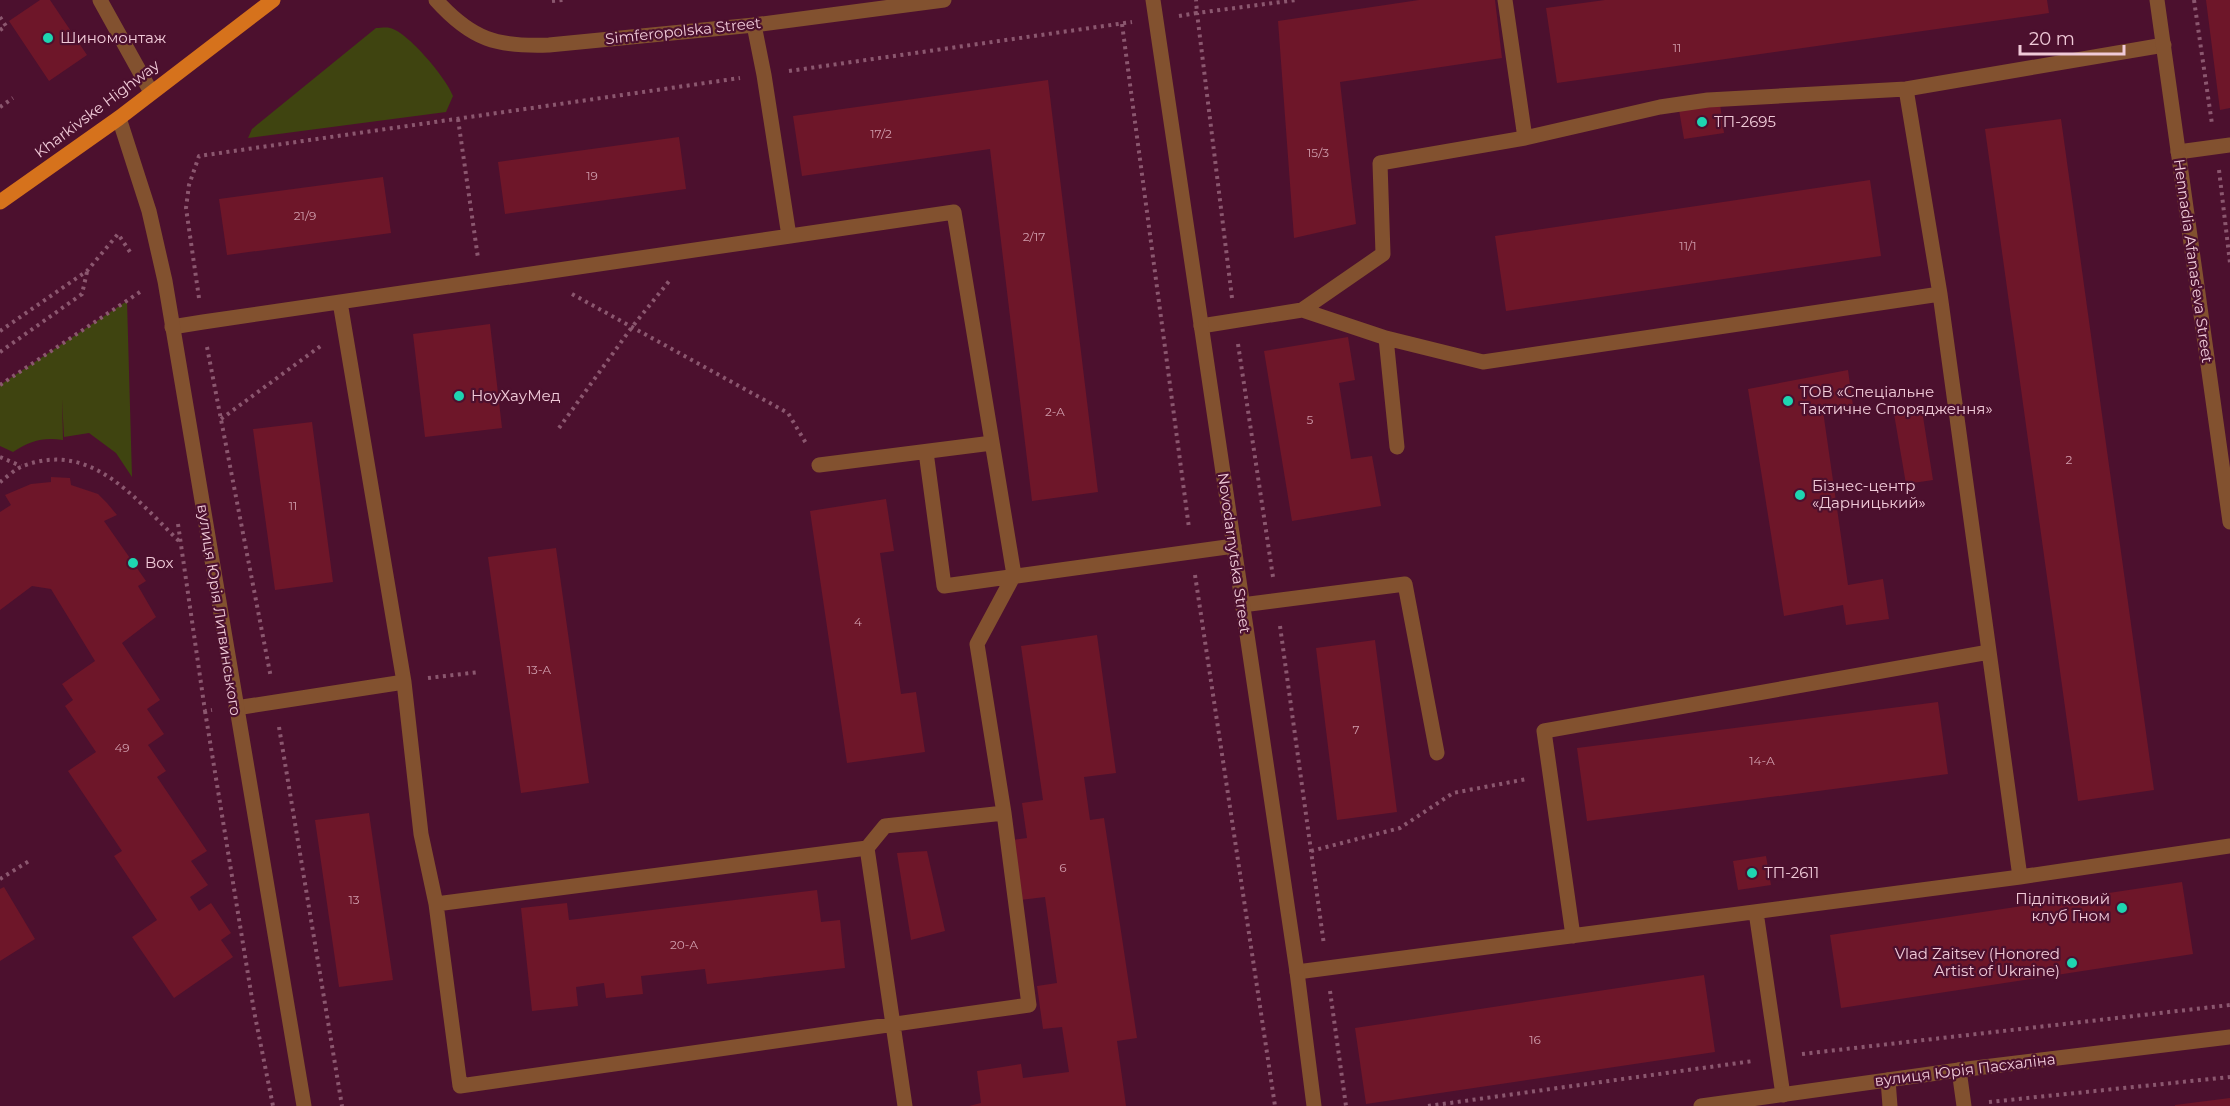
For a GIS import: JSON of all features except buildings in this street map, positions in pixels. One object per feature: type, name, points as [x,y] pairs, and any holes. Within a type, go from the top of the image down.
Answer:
[{"type":"main road","name":"Kharkivske Highway","points":[[0,202],[119,118],[273,0]]},
{"type":"street","points":[[100,0],[151,92]]},
{"type":"street","name":"Simferopolska Street","points":[[436,0],[452,19],[481,38],[517,46],[549,45],[754,25],[944,0]]},
{"type":"street","name":"Novodarnytska Street","points":[[1153,0],[1297,972],[1314,1106]]},
{"type":"street","points":[[1505,0],[1525,138]]},
{"type":"street","name":"Hennadia Afanas'eva Street","points":[[2157,0],[2230,522]]},
{"type":"street","points":[[754,25],[789,236]]},
{"type":"street","points":[[1201,326],[1302,310],[1383,254],[1380,163],[1525,138],[1660,107],[1708,100],[1906,89],[2164,45]]},
{"type":"street","points":[[1906,89],[1940,294],[2020,877]]},
{"type":"street","name":"вулиця Юрія Литвинського","points":[[119,118],[149,211],[172,327],[304,1106]]},
{"type":"street","points":[[2178,152],[2230,145]]},
{"type":"street","points":[[172,327],[203,322],[535,273],[954,212],[1014,575],[977,644],[1004,813],[1029,1005],[460,1086],[436,904],[421,834],[404,682],[340,302]]},
{"type":"street","points":[[1302,310],[1386,338],[1483,362],[1940,294]]},
{"type":"street","points":[[1386,338],[1397,447]]},
{"type":"street","points":[[819,465],[992,443]]},
{"type":"street","points":[[926,452],[944,586],[1234,546]]},
{"type":"street","points":[[1242,605],[1405,584],[1437,753]]},
{"type":"street","points":[[1574,936],[1544,731],[1989,652]]},
{"type":"street","points":[[236,708],[404,682]]},
{"type":"street","points":[[436,904],[867,848],[885,826],[1004,813]]},
{"type":"street","points":[[1297,972],[2020,877],[2230,846]]},
{"type":"street","points":[[867,848],[905,1106]]},
{"type":"street","points":[[1756,912],[1783,1095]]},
{"type":"street","name":"вулиця Юрія Пасхаліна","points":[[1701,1106],[1959,1070],[2230,1037]]},
{"type":"street","points":[[1959,1070],[1964,1106]]},
{"type":"street","points":[[1888,1080],[1890,1106]]},
{"type":"path","points":[[552,1],[563,0]]},
{"type":"path","points":[[1196,0],[1234,321],[1276,600],[1325,956]]},
{"type":"path","points":[[342,1106],[275,702],[203,322],[186,208],[189,185],[199,156],[1296,0]]},
{"type":"path","points":[[0,17],[6,26],[0,30]]},
{"type":"path","points":[[0,107],[13,98]]},
{"type":"path","points":[[458,119],[482,281]]},
{"type":"path","points":[[0,331],[87,271],[118,234],[134,257]]},
{"type":"path","points":[[559,428],[632,327],[696,250]]},
{"type":"path","points":[[0,352],[82,294],[87,271]]},
{"type":"path","points":[[535,273],[788,413],[819,465]]},
{"type":"path","points":[[142,281],[145,301]]},
{"type":"path","points":[[0,385],[143,290]]},
{"type":"path","points":[[221,419],[345,328]]},
{"type":"path","points":[[0,457],[21,466]]},
{"type":"path","points":[[0,482],[21,466],[49,459],[77,461],[109,475],[180,542]]},
{"type":"path","points":[[177,519],[205,711],[254,1011],[273,1106]]},
{"type":"path","points":[[404,682],[479,672]]},
{"type":"path","points":[[205,711],[236,708]]},
{"type":"path","points":[[1311,851],[1400,828],[1453,793],[1513,780],[1551,776]]},
{"type":"path","points":[[0,879],[29,861]]},
{"type":"path","points":[[1330,990],[1346,1106]]},
{"type":"path","points":[[1428,1106],[1778,1057],[2230,1005]]},
{"type":"path","points":[[1964,1106],[2230,1077]]},
{"type":"green space","points":[[376,28],[398,31],[435,68],[453,96],[446,112],[248,138],[252,129]]},
{"type":"green space","points":[[127,301],[132,477],[116,453],[89,433],[64,437],[62,399],[63,440],[37,441],[13,452],[0,446],[0,385]]},
{"type":"place","name":"Шиномонтаж","points":[[48,38]]},
{"type":"place","name":"ТП-2695","points":[[1702,122]]},
{"type":"place","name":"НоуХауМед","points":[[459,396]]},
{"type":"place","name":"ТОВ «Спеціальне Тактичне Спорядження»","points":[[1788,401]]},
{"type":"place","name":"Бізнес-центр «Дарницький»","points":[[1800,495]]},
{"type":"place","name":"Box","points":[[133,563]]},
{"type":"place","name":"ТП-2611","points":[[1752,873]]},
{"type":"place","name":"Підлітковий клуб Гном","points":[[2122,908]]},
{"type":"place","name":"Vlad Zaitsev (Honored Artist of Ukraine)","points":[[2072,963]]}]
